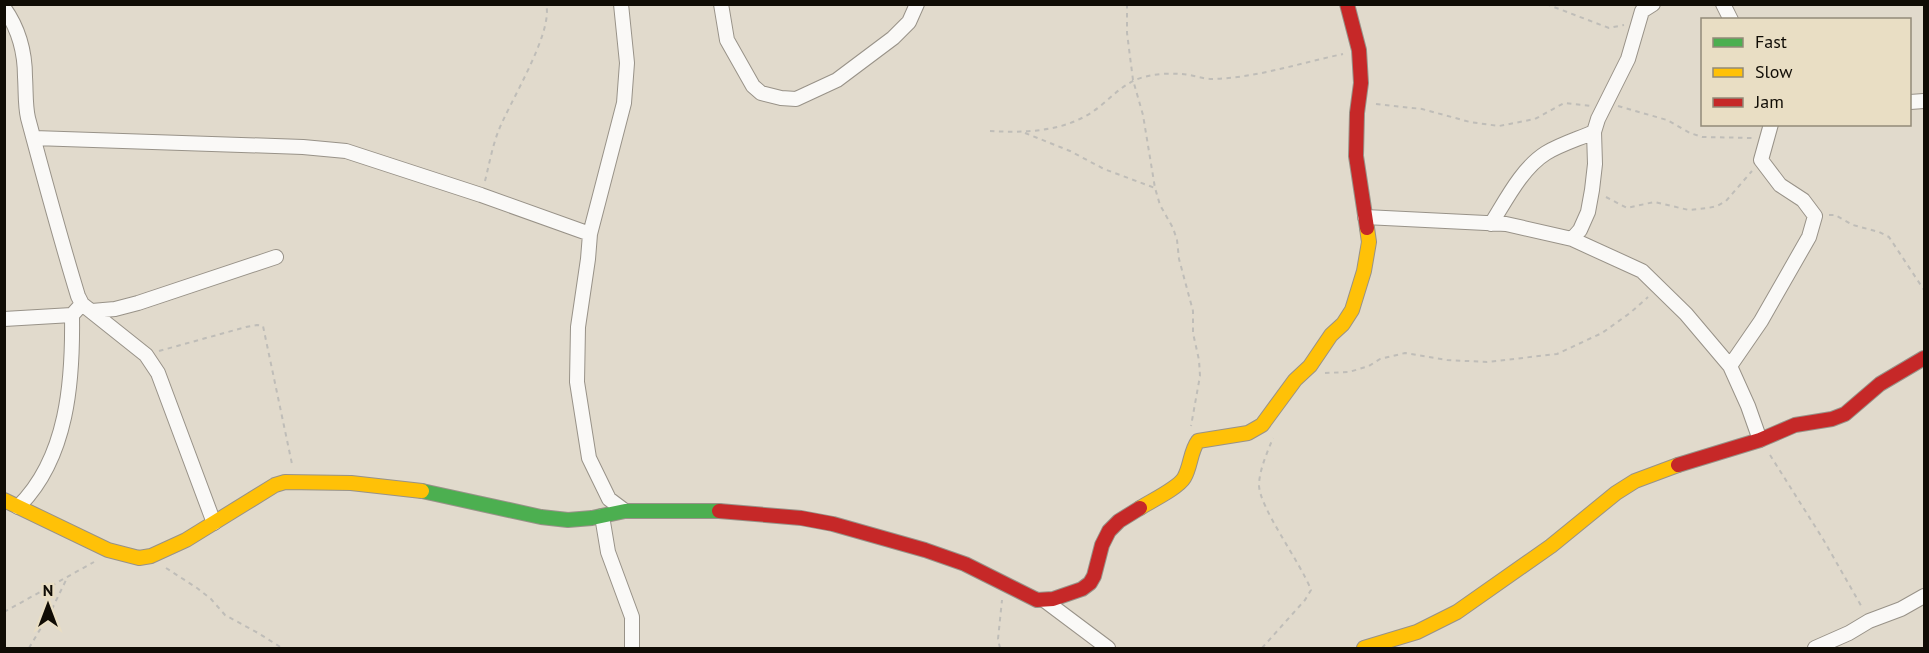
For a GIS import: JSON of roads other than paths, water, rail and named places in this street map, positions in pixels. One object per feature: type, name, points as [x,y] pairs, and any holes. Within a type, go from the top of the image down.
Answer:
[{"type":"street","points":[[621,4],[627,63],[624,103],[590,234],[578,327],[577,382],[589,458],[609,499],[625,511]]},
{"type":"street","points":[[721,4],[727,40],[753,86],[761,93],[796,99],[837,80],[893,38],[909,22],[917,4]]},
{"type":"street","points":[[4,500],[114,552],[137,558],[147,558],[214,523],[275,485],[285,482],[351,483],[408,488],[541,517],[568,520],[625,511],[714,510],[765,514],[833,524],[926,550],[965,564],[1030,597],[1053,599],[1082,589],[1090,583],[1094,576],[1102,545],[1109,531],[1119,521],[1181,482],[1187,475],[1192,453],[1198,441],[1248,433],[1267,420],[1285,393],[1310,366],[1331,335],[1343,324],[1352,310],[1364,271],[1369,242],[1356,156],[1361,83],[1359,50],[1347,4]]},
{"type":"street","points":[[1572,239],[1580,230],[1588,212],[1595,164],[1594,132],[1604,105],[1628,59],[1639,20],[1646,8],[1653,4]]},
{"type":"street","points":[[1723,4],[1730,18]]},
{"type":"street","points":[[4,8],[13,20],[24,55],[26,101],[34,138],[59,235],[78,296],[87,307],[146,355],[161,381],[214,523]]},
{"type":"street","points":[[1730,366],[1761,321],[1809,237],[1815,216],[1803,200],[1780,185],[1761,160],[1771,126]]},
{"type":"street","points":[[1491,224],[1523,175],[1536,161],[1556,148],[1594,132]]},
{"type":"street","points":[[34,138],[283,146],[346,151],[481,195],[590,234]]},
{"type":"street","points":[[1365,217],[1506,224],[1572,239],[1642,271],[1686,314],[1730,366],[1760,440]]},
{"type":"street","points":[[4,320],[72,315],[87,307],[115,309],[276,257]]},
{"type":"street","points":[[18,507],[39,482],[64,420],[71,368],[72,315]]},
{"type":"street","points":[[1364,648],[1417,632],[1457,612],[1551,546],[1616,493],[1635,481],[1690,460],[1760,440],[1795,425],[1826,421],[1845,414],[1880,384],[1924,358]]},
{"type":"street","points":[[38,516],[39,482]]},
{"type":"street","points":[[602,516],[608,552],[632,617],[632,648]]},
{"type":"street","points":[[1815,648],[1850,633],[1869,621],[1901,609],[1924,596]]},
{"type":"street","points":[[1044,600],[1108,648]]}]
